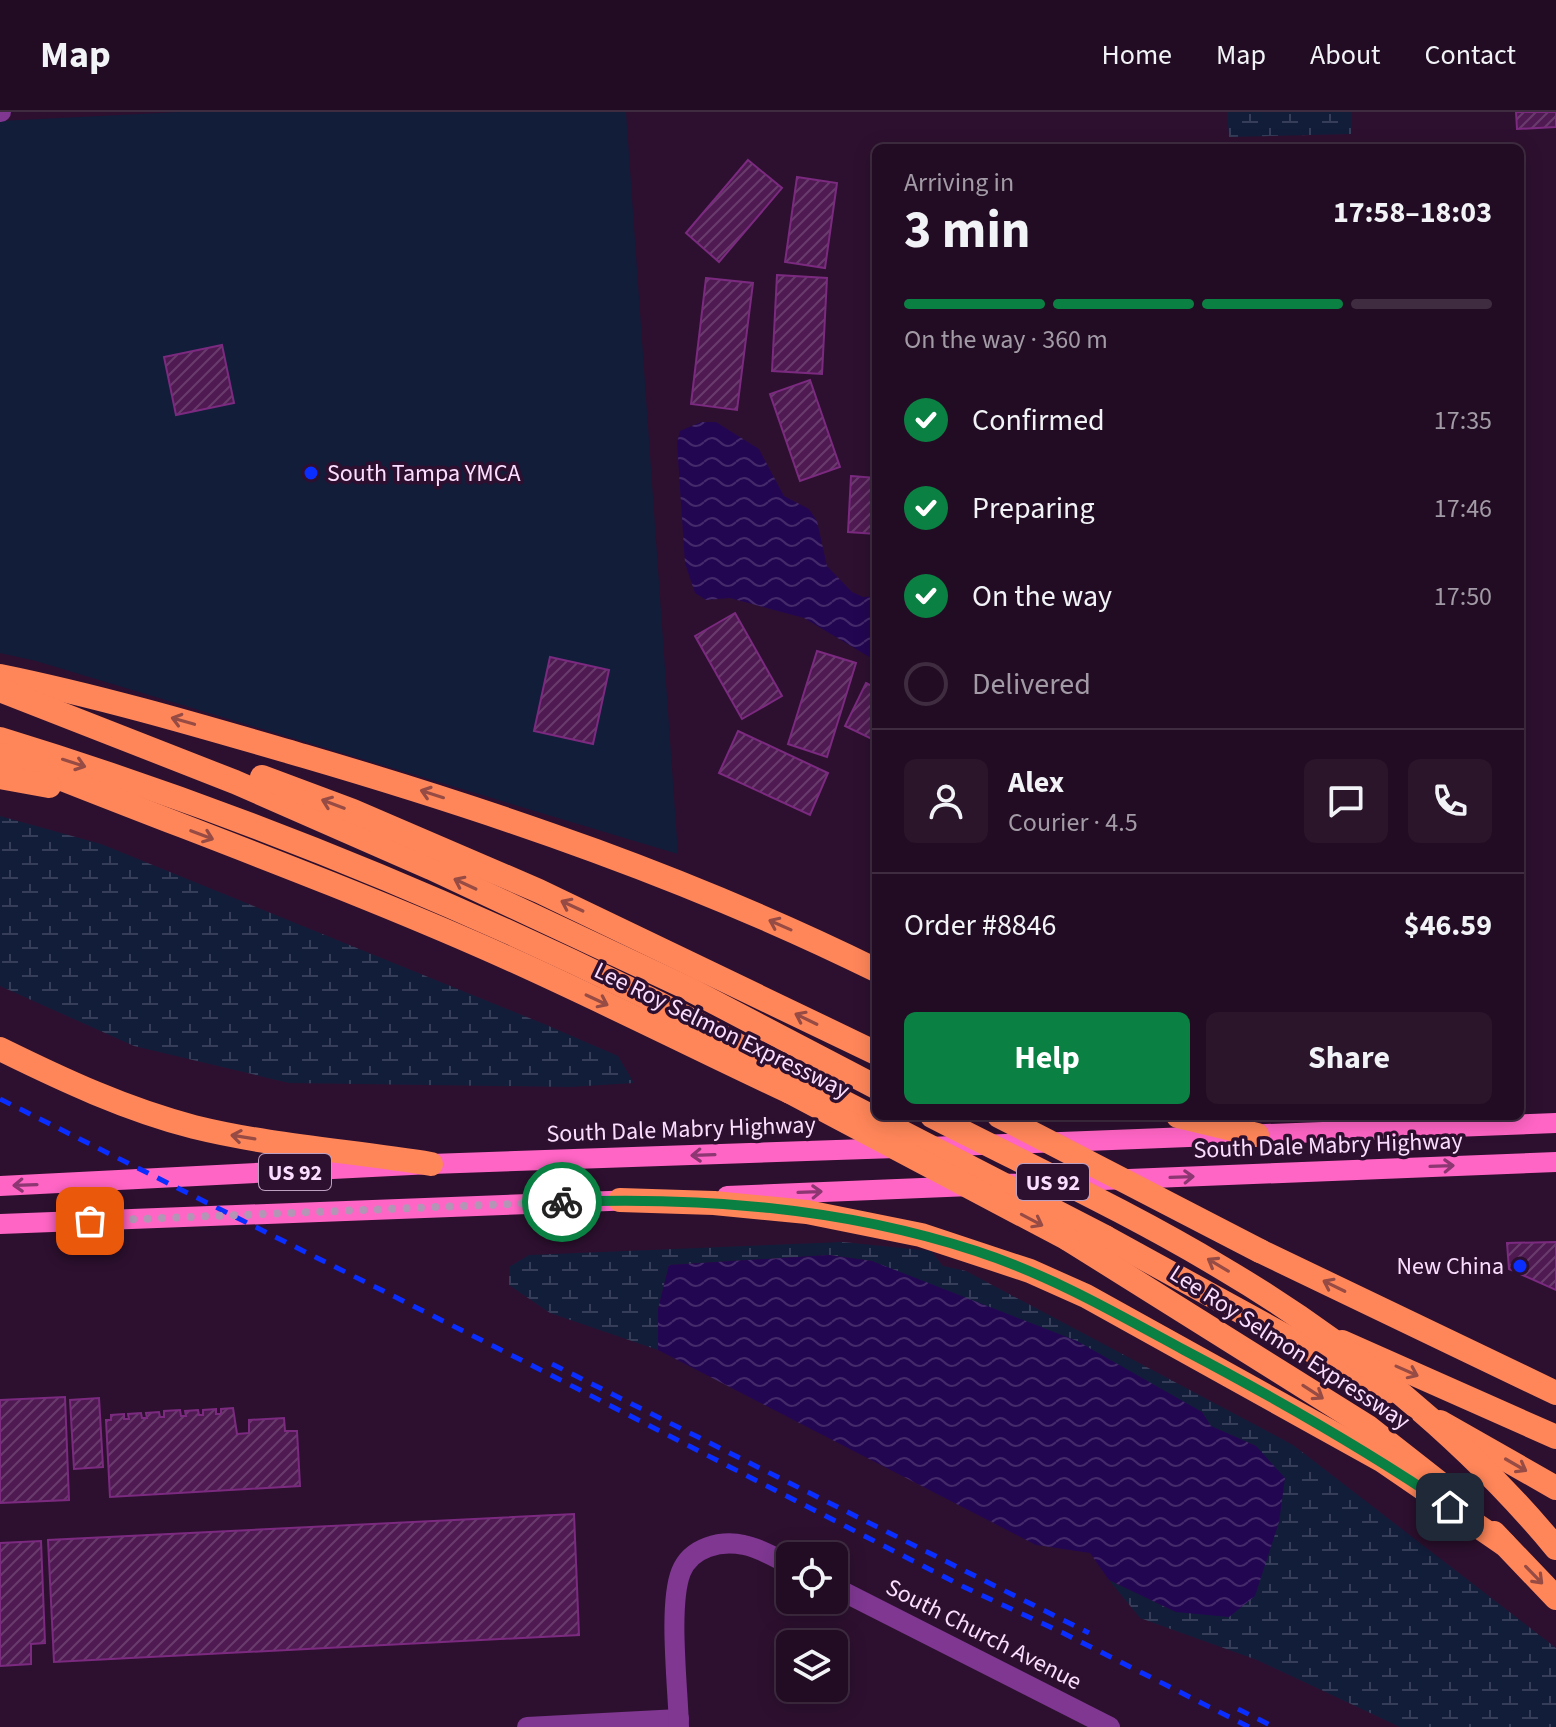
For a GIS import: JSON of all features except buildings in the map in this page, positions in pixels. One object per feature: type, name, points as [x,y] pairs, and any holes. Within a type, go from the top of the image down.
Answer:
[{"type":"highway","points":[[0,676],[191,723],[537,828],[722,900],[872,968]]},
{"type":"highway","points":[[0,687],[219,760],[367,817],[553,897],[872,1051]]},
{"type":"highway","name":"Lee Roy Selmon Expressway","points":[[0,687],[235,782],[405,856],[687,988],[868,1084]]},
{"type":"highway","points":[[0,739],[272,833],[438,901],[642,995],[872,1117]]},
{"type":"highway","name":"Lee Roy Selmon Expressway","points":[[0,754],[319,879],[477,945],[790,1092],[1068,1239],[1368,1427],[1418,1464],[1478,1516],[1556,1598]]},
{"type":"highway","points":[[0,777],[78,793],[160,819]]},
{"type":"highway","points":[[0,1049],[85,1091],[192,1126],[256,1139],[431,1164]]},
{"type":"highway","points":[[878,1120],[1295,1340],[1556,1488]]},
{"type":"highway","name":"Lee Roy Selmon Expressway","points":[[940,1120],[1188,1248],[1267,1295],[1414,1405],[1504,1490],[1556,1548]]},
{"type":"highway","points":[[1007,1120],[1260,1251],[1556,1393]]},
{"type":"highway","points":[[1195,1120],[1257,1135]]},
{"type":"highway","points":[[620,1200],[683,1201],[792,1210],[854,1220],[949,1243],[1003,1260],[1058,1283],[1231,1375],[1383,1461],[1504,1544]]},
{"type":"highway","points":[[1105,1237],[1556,1437]]},
{"type":"main road","name":"South Dale Mabry Highway","points":[[0,1186],[431,1164],[1556,1123]]},
{"type":"main road","name":"South Dale Mabry Highway","points":[[0,1224],[1556,1162]]},
{"type":"street","points":[[527,1727],[679,1723],[674,1602],[682,1570],[695,1554],[717,1543],[747,1545],[776,1558]]},
{"type":"street","name":"South Church Avenue","points":[[848,1594],[1110,1727]]},
{"type":"green space","name":"South Tampa YMCA","points":[[179,112],[626,112],[678,854],[36,661],[0,653],[0,121]]},
{"type":"green space","points":[[1227,112],[1352,112],[1351,134],[1229,137]]},
{"type":"green space","points":[[0,816],[101,844],[544,1024],[618,1056],[634,1083],[570,1087],[289,1083],[134,1046],[0,986]]},
{"type":"green space","points":[[843,1242],[931,1251],[943,1266],[966,1271],[1293,1445],[1556,1648],[1556,1727],[1400,1727],[1257,1660],[1140,1618],[1109,1580],[1176,1612],[1256,1446],[1210,1426],[1202,1412],[872,1261],[829,1255],[669,1265],[658,1309],[658,1350],[550,1313],[509,1285],[509,1267],[529,1255]]},
{"type":"water","points":[[701,422],[716,422],[759,449],[784,496],[809,509],[817,521],[827,566],[852,592],[863,597],[872,596],[872,659],[804,618],[730,598],[706,600],[695,593],[685,563],[677,443],[680,431]]},
{"type":"water","points":[[829,1255],[872,1261],[1077,1341],[1202,1412],[1211,1426],[1256,1446],[1285,1478],[1279,1522],[1255,1596],[1229,1617],[1176,1612],[1109,1580],[1090,1553],[1036,1545],[658,1350],[658,1309],[669,1265]]},
{"type":"railway","points":[[0,1099],[533,1366],[964,1587],[1249,1727]]},
{"type":"railway","points":[[552,1364],[1089,1633]]},
{"type":"railway","points":[[1238,1709],[1274,1727]]},
{"type":"way so far","points":[[90,1221],[562,1202]]},
{"type":"place","name":"South Tampa YMCA","points":[[311,473]]},
{"type":"place","name":"New China","points":[[1520,1266]]},
{"type":"route","points":[[562,1202],[683,1201],[777,1208],[867,1223],[976,1251],[1058,1283],[1110,1309],[1383,1461],[1450,1507]]}]
